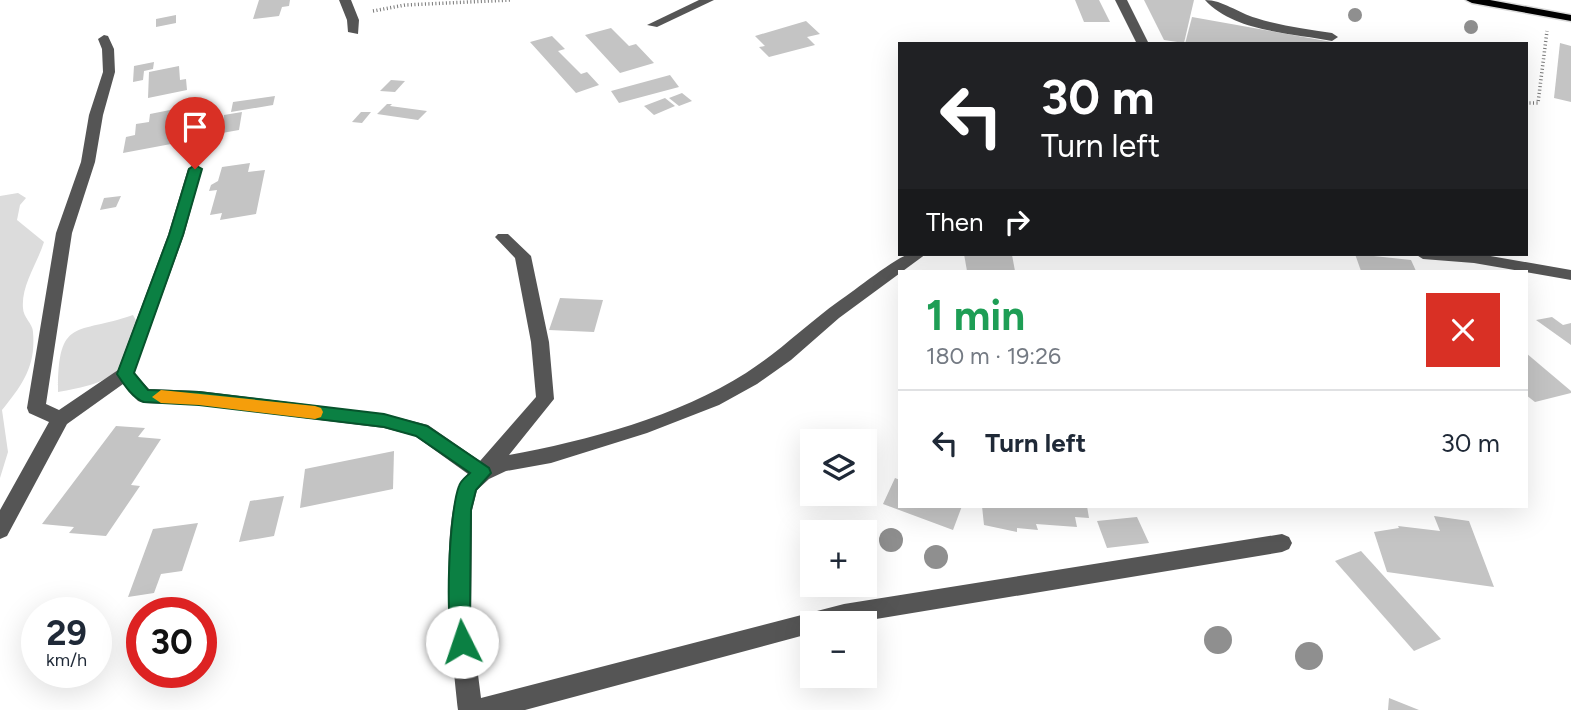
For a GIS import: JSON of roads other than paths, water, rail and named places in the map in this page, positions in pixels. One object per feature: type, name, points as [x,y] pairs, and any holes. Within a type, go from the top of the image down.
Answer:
[{"type":"main road","points":[[1472,0],[1571,18]]},
{"type":"street","points":[[345,0],[352,15],[354,32]]},
{"type":"street","points":[[653,25],[708,0]]},
{"type":"street","points":[[1121,0],[1142,42]]},
{"type":"street","points":[[1211,0],[1218,9],[1246,19],[1332,37]]},
{"type":"street","points":[[60,419],[36,408],[64,233],[88,162],[96,115],[109,72],[108,49],[104,39]]},
{"type":"street","points":[[0,530],[60,419],[125,374],[176,235],[195,169]]},
{"type":"street","points":[[470,710],[460,620],[462,510],[468,486],[545,399],[540,342],[523,256],[503,237]]},
{"type":"street","points":[[482,473],[503,464],[551,455],[646,426],[713,400],[777,361],[833,314],[915,256]]},
{"type":"street","points":[[1448,256],[1571,275]]},
{"type":"street","points":[[125,374],[144,396],[199,398],[384,421],[421,430],[482,473]]},
{"type":"street","points":[[481,710],[844,614],[1283,544]]}]
